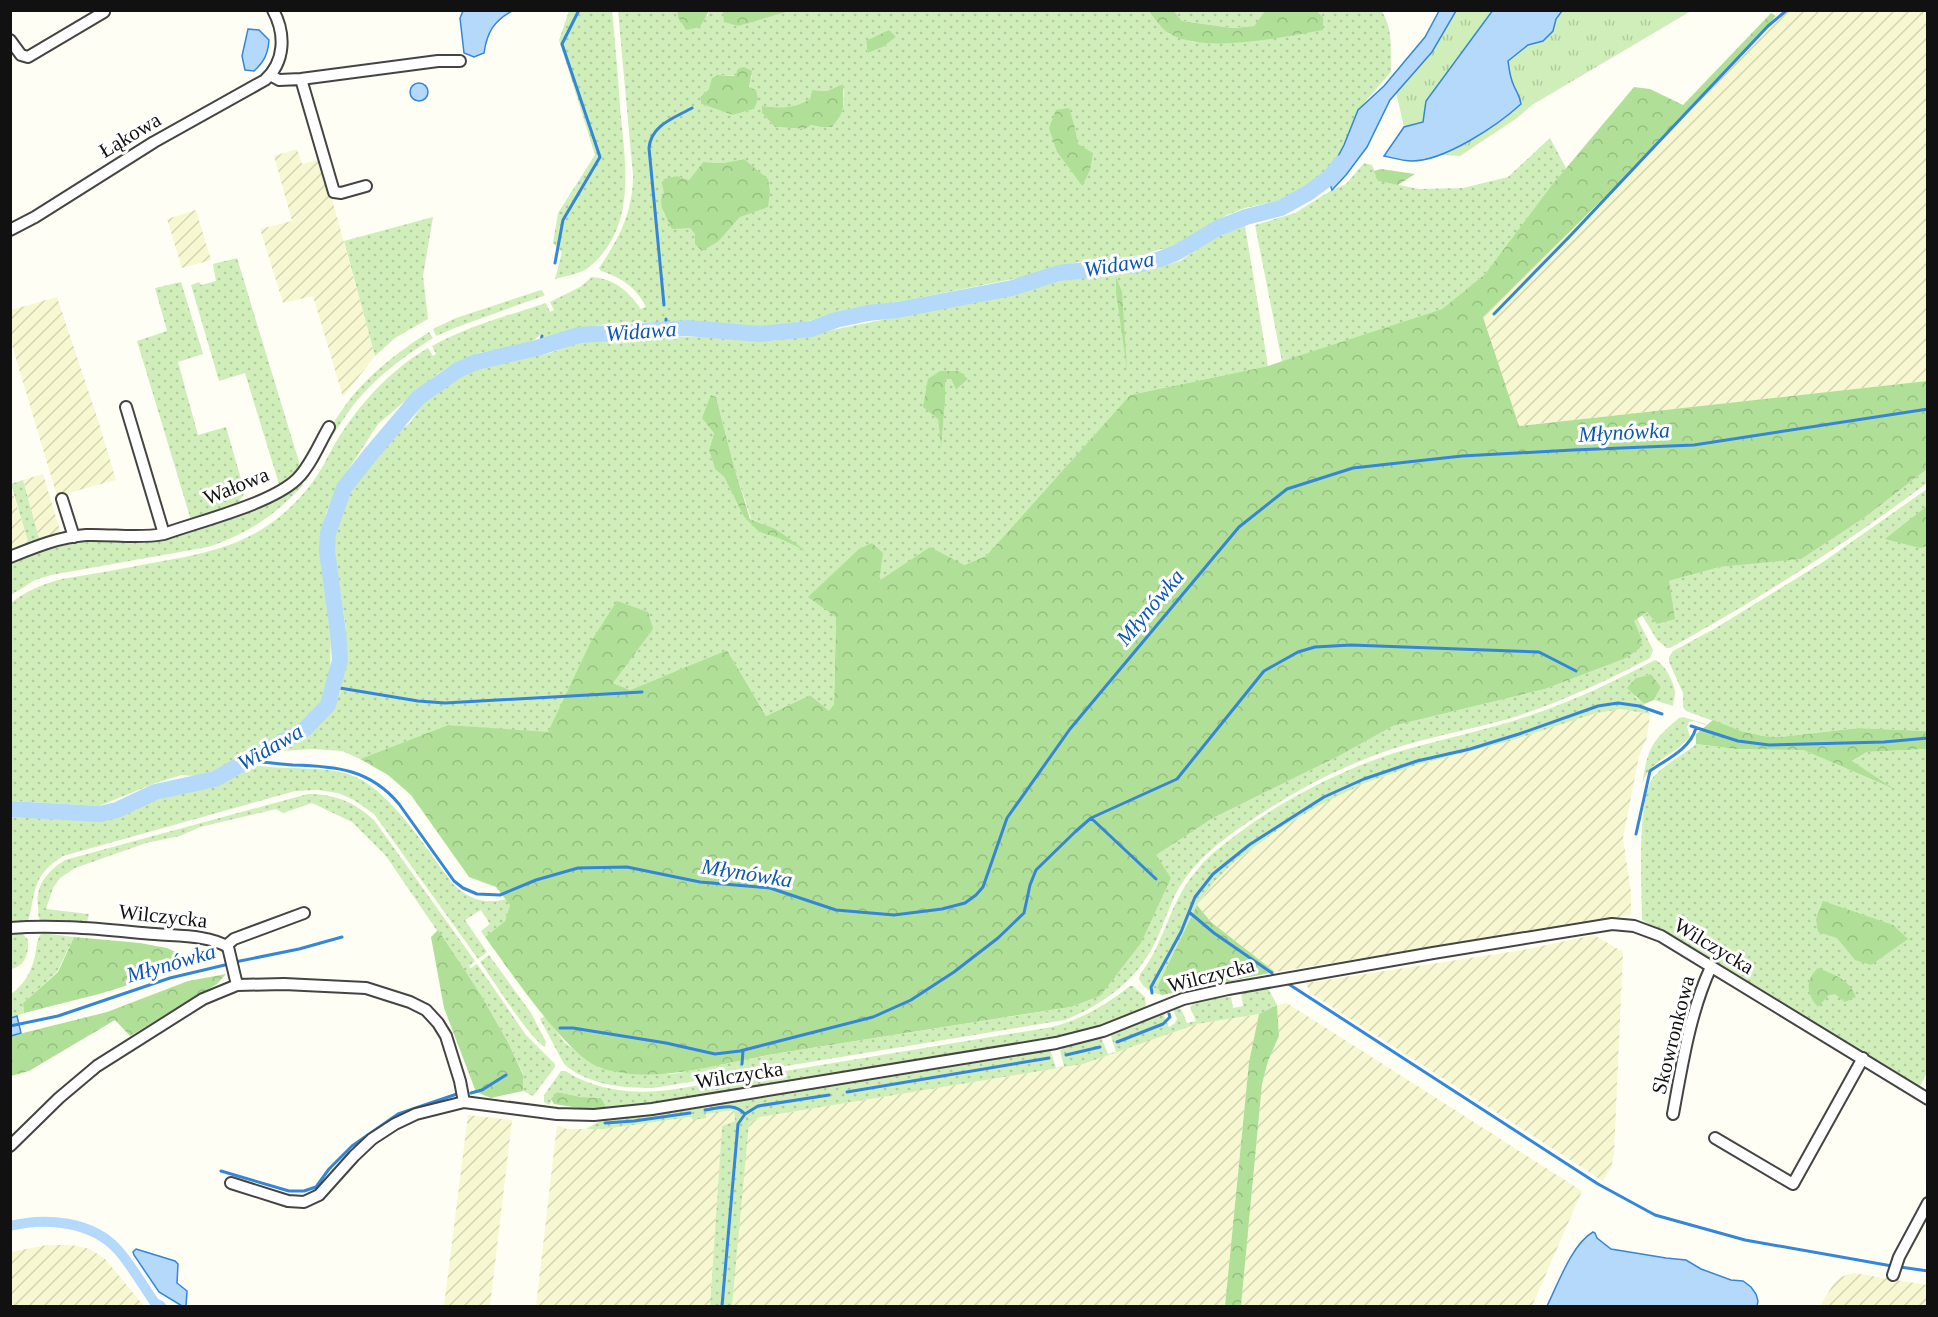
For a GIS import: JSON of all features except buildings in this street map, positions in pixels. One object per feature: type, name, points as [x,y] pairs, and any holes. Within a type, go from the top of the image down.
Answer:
[{"type":"street","points":[[273,10],[280,27],[282,47],[280,60],[270,75],[279,80],[454,61]]},
{"type":"street","points":[[10,40],[21,56],[28,57],[104,12]]},
{"type":"street","name":"Łąkowa","points":[[10,230],[35,218],[139,151],[258,85],[270,75]]},
{"type":"street","points":[[302,79],[334,192],[341,193],[366,186]]},
{"type":"street","points":[[126,407],[165,534]]},
{"type":"street","name":"Wałowa","points":[[10,557],[58,539],[141,537],[165,534],[254,503],[283,490],[298,478],[329,427]]},
{"type":"street","points":[[62,499],[74,537]]},
{"type":"street","points":[[237,985],[229,949],[234,939],[304,913]]},
{"type":"street","name":"Wilczycka","points":[[231,1184],[296,1203],[312,1200],[328,1186],[354,1156],[384,1131],[416,1114],[464,1102],[535,1112],[578,1114],[620,1113],[663,1108],[1056,1043],[1103,1031],[1171,1003],[1270,980],[1589,927],[1623,924],[1647,929],[1661,936],[1928,1099]]},
{"type":"street","name":"Wilczycka","points":[[10,928],[74,927],[198,939],[229,949]]},
{"type":"street","name":"Skowronkowa","points":[[1673,1114],[1695,1014],[1711,967]]},
{"type":"street","points":[[10,1146],[59,1098],[97,1066],[203,999],[237,985],[293,984],[366,988],[410,1002],[426,1010],[446,1036],[464,1102]]},
{"type":"street","points":[[1715,1138],[1793,1184],[1863,1058]]},
{"type":"street","points":[[1893,1275],[1899,1257],[1928,1203]]},
{"type":"green space","points":[[677,10],[709,11],[700,27],[686,30],[678,17]]},
{"type":"green space","points":[[709,10],[723,12],[739,26],[789,10],[1148,11],[1169,34],[1194,42],[1323,17],[1317,11],[1381,10],[1390,32],[1391,72],[1358,110],[1344,145],[1334,164],[1326,173],[1285,199],[1245,208],[1227,215],[1166,250],[1161,249],[1112,260],[1078,262],[1023,277],[903,301],[853,308],[805,322],[748,328],[676,322],[613,323],[577,329],[544,339],[543,335],[540,335],[530,344],[478,353],[457,362],[436,375],[378,424],[339,484],[326,513],[320,556],[331,633],[330,674],[321,702],[308,719],[283,736],[210,773],[195,776],[181,775],[99,806],[11,801],[11,603],[28,591],[62,579],[198,554],[238,542],[256,533],[274,521],[308,488],[345,428],[376,389],[428,348],[433,356],[436,354],[432,346],[446,339],[546,303],[550,312],[554,310],[550,302],[580,287],[592,277],[614,283],[626,291],[641,309],[646,307],[628,284],[599,268],[624,224],[628,213],[633,175],[618,11],[677,11],[678,17],[708,16]],"holes":[[[896,37],[883,47],[868,53],[866,41]],[[718,75],[752,76],[749,87],[754,109],[733,115],[701,104],[700,97],[709,89]],[[843,84],[843,107],[832,127],[811,125],[804,129],[775,127],[762,113],[762,106],[793,106],[810,99],[812,90],[827,91]],[[1075,128],[1082,186],[1057,152]],[[744,159],[740,217],[719,241],[695,233],[661,199],[676,176],[689,180],[703,162],[723,163]]]},
{"type":"green space","points":[[569,11],[612,11],[624,150],[625,193],[622,213],[605,251],[586,269],[555,279],[562,252],[553,243],[558,213],[595,155],[559,40]]},
{"type":"green space","points":[[718,11],[789,11],[739,26],[724,22],[723,12]]},
{"type":"green space","points":[[1148,11],[1174,11],[1182,21],[1233,28],[1254,26],[1265,11],[1317,11],[1323,17],[1323,30],[1245,42],[1204,43],[1170,34]]},
{"type":"green space","points":[[1174,11],[1265,11],[1254,26],[1233,28],[1182,21]]},
{"type":"green space","points":[[1456,11],[1691,11],[1532,105],[1517,118],[1460,156],[1442,155],[1413,161],[1384,156],[1404,127],[1396,92],[1432,52]]},
{"type":"green space","points":[[1788,11],[1927,11],[1927,381],[1519,426],[1483,317],[1620,182],[1773,22]]},
{"type":"green space","points":[[1771,13],[1776,16],[1620,182],[1483,317],[1519,426],[1927,381],[1927,469],[1864,518],[1801,559],[1720,567],[1669,581],[1675,619],[1657,624],[1647,612],[1634,621],[1642,640],[1640,648],[1624,659],[1545,689],[1393,726],[1339,756],[1213,818],[1156,855],[1171,878],[1141,943],[1100,996],[1071,1007],[780,1053],[691,1071],[645,1075],[601,1068],[587,1061],[556,1030],[523,990],[485,937],[505,921],[510,905],[496,887],[469,877],[411,795],[388,775],[360,759],[448,725],[548,732],[590,643],[617,601],[648,612],[653,629],[613,683],[630,690],[727,650],[766,716],[810,695],[829,711],[834,704],[836,617],[808,597],[859,549],[872,543],[883,553],[879,581],[930,547],[964,565],[986,556],[1130,395],[1268,366],[1442,309],[1485,274],[1552,185],[1634,87],[1650,89],[1683,105]]},
{"type":"green space","points":[[889,30],[896,37],[883,47],[868,53],[866,41]]},
{"type":"green space","points":[[744,67],[752,71],[749,87],[756,90],[758,99],[754,109],[733,115],[701,104],[700,97],[709,89],[712,78],[718,75],[735,76],[738,69]]},
{"type":"green space","points":[[843,84],[842,111],[832,127],[811,125],[805,129],[775,127],[762,113],[762,106],[792,106],[810,99],[812,90],[827,91]]},
{"type":"green space","points":[[1069,108],[1078,144],[1093,153],[1090,170],[1082,186],[1057,152],[1049,128],[1056,110]]},
{"type":"green space","points":[[1550,138],[1566,168],[1485,274],[1442,309],[1282,362],[1255,225],[1295,213],[1346,184],[1364,163],[1372,165],[1379,181],[1419,189],[1463,188],[1508,177]]},
{"type":"green space","points":[[297,149],[302,164],[321,159],[375,356],[343,397],[313,296],[283,303],[260,229],[292,221],[274,156]]},
{"type":"green space","points":[[744,159],[768,179],[770,192],[768,207],[740,217],[719,241],[702,251],[695,244],[695,234],[690,228],[672,229],[662,208],[664,179],[677,176],[689,180],[703,162],[723,163]]},
{"type":"green space","points":[[1381,169],[1415,174],[1398,185],[1378,181],[1374,171]]},
{"type":"green space","points":[[196,210],[211,260],[182,268],[167,219]]},
{"type":"green space","points":[[433,217],[423,276],[428,319],[395,338],[375,356],[344,241]]},
{"type":"green space","points":[[1245,226],[1268,366],[1130,395],[986,556],[836,617],[834,704],[829,712],[810,695],[766,716],[727,650],[630,690],[613,683],[590,643],[548,733],[448,725],[360,759],[342,751],[313,749],[280,751],[317,727],[332,711],[340,693],[345,665],[346,630],[334,549],[337,520],[345,498],[387,440],[410,423],[425,401],[466,371],[550,353],[580,342],[701,336],[772,341],[1020,292],[1075,277],[1148,270],[1180,261],[1217,236]],"holes":[[[940,371],[968,379],[956,390],[951,379],[945,380],[941,444],[938,419]],[[711,395],[716,397],[735,470],[751,519],[776,529],[802,549],[759,532],[744,517],[724,477],[715,469],[709,450],[714,433]]]},
{"type":"green space","points":[[237,258],[299,462],[299,469],[279,484],[245,373],[219,381],[191,285],[216,281],[213,264]]},
{"type":"green space","points":[[1116,277],[1122,292],[1127,369],[1116,292]]},
{"type":"green space","points":[[181,282],[203,354],[178,362],[198,435],[226,427],[245,493],[237,504],[191,520],[137,341],[167,331],[155,288]]},
{"type":"green space","points":[[541,290],[545,295],[436,336],[433,329],[456,318]]},
{"type":"green space","points":[[57,297],[116,480],[57,496],[11,342],[11,310]]},
{"type":"green space","points":[[429,332],[433,338],[398,362],[365,391],[341,422],[306,481],[301,478],[351,398],[393,357]]},
{"type":"green space","points":[[940,371],[959,371],[968,379],[956,390],[951,379],[945,380],[941,447],[938,419],[923,407],[928,379]]},
{"type":"green space","points":[[711,395],[716,397],[750,519],[776,529],[806,551],[759,532],[744,517],[724,477],[715,469],[709,450],[714,433],[702,418]]},
{"type":"green space","points":[[1927,469],[1927,483],[1865,528],[1769,590],[1670,648],[1657,640],[1642,615],[1647,612],[1669,581],[1720,567],[1801,558],[1864,518]]},
{"type":"green space","points":[[43,474],[61,534],[40,542],[23,480]]},
{"type":"green space","points":[[23,480],[40,542],[29,545],[11,484]]},
{"type":"green space","points":[[299,481],[303,485],[271,515],[223,542],[208,547],[51,575],[35,580],[11,595],[10,560],[78,539],[135,541],[263,505],[285,495]]},
{"type":"green space","points":[[10,484],[29,545],[11,551],[10,551]]},
{"type":"green space","points":[[1927,489],[1927,731],[1858,728],[1780,737],[1763,736],[1741,731],[1686,711],[1683,707],[1683,693],[1669,662],[1673,651],[1714,629],[1823,562]]},
{"type":"green space","points":[[1927,506],[1927,546],[1920,548],[1885,539]]},
{"type":"green space","points":[[1637,618],[1653,650],[1650,658],[1544,707],[1508,719],[1404,745],[1357,762],[1296,792],[1233,833],[1211,850],[1184,880],[1152,949],[1132,976],[1108,997],[1065,1020],[653,1088],[606,1084],[583,1077],[573,1071],[564,1064],[540,1019],[545,1016],[565,1043],[600,1068],[673,1074],[774,1054],[1071,1007],[1100,996],[1155,855],[1213,818],[1339,756],[1393,726],[1545,689],[1624,659],[1642,640],[1633,621]]},
{"type":"green space","points":[[1655,660],[1665,669],[1673,683],[1675,692],[1673,706],[1654,700],[1661,687],[1651,674],[1636,678],[1635,697],[1644,704],[1650,714],[1620,709],[1593,714],[1510,741],[1420,764],[1365,783],[1282,827],[1235,861],[1214,882],[1197,905],[1157,987],[1162,995],[1148,990],[1139,979],[1179,897],[1194,874],[1212,854],[1275,808],[1345,771],[1394,753],[1500,725],[1550,709],[1595,690]]},
{"type":"green space","points":[[1651,674],[1661,687],[1654,700],[1644,704],[1627,688],[1636,678]]},
{"type":"green space","points":[[1620,709],[1650,714],[1647,737],[1639,756],[1623,838],[1631,893],[1631,915],[1275,972],[1211,922],[1197,905],[1214,882],[1235,861],[1282,827],[1365,783],[1420,764],[1510,741],[1593,714]]},
{"type":"green space","points":[[1683,717],[1706,724],[1689,722],[1687,727],[1690,737],[1650,770],[1642,785],[1646,763],[1656,740],[1669,726]]},
{"type":"green space","points":[[1713,720],[1741,731],[1780,737],[1858,728],[1927,731],[1927,749],[1867,752],[1852,761],[1894,789],[1803,750],[1735,749],[1696,744],[1696,734]]},
{"type":"green space","points":[[1696,744],[1735,749],[1803,750],[1889,787],[1851,762],[1867,752],[1927,749],[1928,1071],[1919,1088],[1889,1067],[1642,920],[1641,843],[1649,785],[1655,775]]},
{"type":"green space","points":[[252,765],[345,773],[376,790],[406,820],[454,885],[478,900],[506,899],[510,905],[505,921],[485,937],[481,931],[490,924],[481,910],[465,920],[487,952],[478,959],[374,814],[354,800],[338,793],[318,790],[295,791],[63,856],[46,870],[37,883],[27,921],[11,922],[10,817],[96,821],[182,791],[204,788]]},
{"type":"green space","points":[[308,794],[344,800],[374,820],[475,961],[469,966],[471,968],[477,964],[526,1035],[555,1064],[533,1096],[523,1091],[523,1074],[481,995],[386,856],[352,822],[312,803],[283,813],[276,809],[200,827],[180,836],[146,843],[75,868],[60,878],[53,888],[46,909],[89,914],[87,922],[40,920],[39,918],[38,898],[41,885],[48,874],[65,860]]},
{"type":"green space","points":[[1823,901],[1893,925],[1908,939],[1871,965],[1855,960],[1837,938],[1818,932],[1816,919]]},
{"type":"green space","points":[[1197,905],[1211,922],[1275,972],[1162,995],[1157,987]]},
{"type":"green space","points":[[438,930],[481,995],[509,1044],[523,1075],[523,1091],[491,1098],[476,1092],[444,1008],[431,937]]},
{"type":"green space","points":[[18,932],[28,940],[28,950],[23,962],[11,969],[11,934]]},
{"type":"green space","points":[[42,933],[74,937],[57,972],[23,1003],[24,1013],[11,1018],[11,994],[29,973]]},
{"type":"green space","points":[[1594,935],[1623,952],[1614,1154],[1611,1168],[1603,1181],[1310,993],[1306,983],[1523,950]]},
{"type":"green space","points":[[74,937],[140,943],[167,948],[182,955],[208,957],[213,962],[190,966],[99,994],[24,1013],[23,1003],[58,972]]},
{"type":"green space","points":[[489,955],[531,1013],[546,1042],[545,1047],[521,1022],[480,962]]},
{"type":"green space","points":[[1818,968],[1845,982],[1856,997],[1845,1002],[1835,994],[1829,995],[1818,1007],[1809,992],[1809,982]]},
{"type":"green space","points":[[226,974],[217,984],[130,1036],[115,1020],[29,1071],[11,1076],[11,1036],[107,1012],[188,981]]},
{"type":"green space","points":[[1130,986],[1145,997],[1146,1006],[1106,1025],[1079,1032],[706,1096],[607,1108],[601,1098],[557,1092],[549,1105],[544,1102],[544,1095],[561,1071],[605,1088],[647,1092],[676,1089],[1052,1027],[1093,1011]]},
{"type":"green space","points":[[1265,987],[1277,1005],[1259,1014],[1197,1024],[1083,1064],[760,1117],[749,1123],[732,1306],[710,1306],[722,1126],[735,1121],[734,1110],[706,1114],[706,1118],[693,1120],[691,1117],[604,1129],[586,1129],[600,1121],[662,1114],[1050,1049],[1056,1068],[1064,1066],[1060,1051],[1064,1047],[1101,1037],[1108,1054],[1116,1052],[1111,1036],[1113,1032],[1165,1013],[1169,1027],[1177,1019],[1173,1009],[1177,1008],[1181,1009],[1187,1023],[1196,1021],[1190,1007],[1193,1004],[1215,997],[1231,997],[1233,1008],[1243,1006],[1241,993]]},
{"type":"green space","points":[[1287,1003],[1582,1191],[1532,1306],[1241,1306],[1262,1084],[1268,1061],[1279,1036],[1277,1005]]},
{"type":"green space","points":[[1277,1005],[1279,1036],[1268,1061],[1262,1084],[1241,1306],[1225,1306],[1249,1062],[1259,1014]]},
{"type":"green space","points":[[1259,1014],[1249,1062],[1225,1306],[732,1306],[749,1123],[760,1117],[1083,1064],[1197,1024]]},
{"type":"green space","points":[[557,1092],[601,1098],[607,1108],[579,1108],[554,1104],[551,1099]]},
{"type":"green space","points":[[734,1110],[735,1121],[722,1126],[710,1306],[536,1306],[557,1125],[567,1129],[604,1129],[691,1117],[693,1120],[706,1114]]},
{"type":"green space","points":[[468,1115],[512,1120],[490,1306],[444,1306]]},
{"type":"green space","points":[[47,1245],[71,1245],[90,1249],[105,1259],[144,1306],[11,1306],[11,1252]]},
{"type":"green space","points":[[1853,1273],[1927,1285],[1927,1306],[1820,1306],[1834,1283],[1841,1277]]},
{"type":"water","points":[[463,10],[512,11],[492,28],[484,53],[474,57],[464,53],[460,18]]},
{"type":"water","points":[[1493,10],[1562,11],[1556,19],[1553,31],[1543,41],[1528,45],[1508,61],[1521,104],[1470,141],[1439,155],[1412,161],[1384,156],[1404,127],[1423,122],[1426,101]]},
{"type":"water","points":[[1439,11],[1456,11],[1432,52],[1390,100],[1367,147],[1332,190],[1326,173],[1334,164],[1344,145],[1358,110],[1384,86],[1425,37]]},
{"type":"water","points":[[248,29],[259,30],[269,40],[265,57],[254,71],[245,70],[242,56]]},
{"type":"water","points":[[419,83],[425,86],[428,92],[425,98],[419,101],[413,98],[410,92],[413,86]]},
{"type":"water","points":[[17,1016],[21,1033],[11,1036],[11,1018]]},
{"type":"water","points":[[1593,1232],[1611,1249],[1686,1260],[1701,1269],[1731,1280],[1743,1281],[1756,1294],[1757,1306],[1547,1306],[1572,1255],[1585,1238]]},
{"type":"water","points":[[136,1249],[175,1261],[178,1264],[177,1283],[187,1291],[186,1306],[182,1306],[159,1292],[134,1255],[133,1252]]},
{"type":"waterway","points":[[555,263],[563,220],[600,157],[562,44],[579,10]]},
{"type":"waterway","points":[[1494,314],[1768,26],[1787,10]]},
{"type":"waterway","points":[[664,305],[649,148],[654,133],[659,128],[692,108]]},
{"type":"waterway","name":"Widawa","points":[[10,809],[100,814],[117,810],[155,792],[215,779],[305,729],[328,705],[340,660],[327,551],[328,533],[344,488],[419,397],[458,370],[476,362],[537,348],[579,335],[688,328],[759,334],[811,329],[836,320],[868,313],[897,310],[1012,288],[1059,273],[1141,264],[1176,253],[1218,228],[1246,217],[1281,208],[1330,177],[1341,163]]},
{"type":"waterway","points":[[666,319],[666,330]]},
{"type":"waterway","points":[[540,347],[542,336]]},
{"type":"waterway","name":"Młynówka","points":[[251,761],[337,769],[351,772],[376,783],[399,804],[454,881],[477,894],[500,895],[536,880],[578,868],[627,867],[700,882],[770,888],[836,910],[894,915],[942,909],[965,903],[983,887],[1007,818],[1070,729],[1239,527],[1287,489],[1353,468],[1462,456],[1694,445],[1928,409]]},
{"type":"waterway","points":[[560,1028],[573,1028],[666,1043],[715,1054],[740,1051],[873,1017],[911,1000],[954,972],[998,938],[1024,913],[1036,870],[1075,832],[1091,818],[1177,779],[1264,671],[1298,652],[1315,647],[1351,645],[1539,652],[1576,671]]},
{"type":"waterway","points":[[334,687],[418,701],[445,703],[642,692]]},
{"type":"waterway","points":[[1152,993],[1151,987],[1181,932],[1195,897],[1213,874],[1249,845],[1324,797],[1364,779],[1417,761],[1470,749],[1598,706],[1618,703],[1639,706],[1662,714]]},
{"type":"waterway","points":[[1691,726],[1738,741],[1769,745],[1884,742],[1928,738]]},
{"type":"waterway","points":[[1636,834],[1650,771],[1683,748],[1696,728]]},
{"type":"waterway","points":[[1091,818],[1156,879]]},
{"type":"waterway","points":[[1189,912],[1214,933],[1272,973]]},
{"type":"waterway","name":"Młynówka","points":[[235,962],[299,949],[342,937]]},
{"type":"waterway","name":"Młynówka","points":[[10,1026],[58,1016],[170,978],[229,964]]},
{"type":"waterway","points":[[1287,983],[1598,1184],[1655,1215],[1745,1240],[1892,1266]]},
{"type":"waterway","points":[[1117,1042],[1163,1024],[1170,1017],[1169,1014]]},
{"type":"waterway","points":[[1066,1055],[1100,1047]]},
{"type":"waterway","points":[[742,1064],[743,1051]]},
{"type":"waterway","points":[[847,1092],[1049,1058]]},
{"type":"waterway","points":[[471,1093],[482,1090],[506,1075]]},
{"type":"waterway","points":[[221,1171],[289,1191],[304,1191],[316,1187],[329,1169],[352,1146],[398,1114],[457,1094]]},
{"type":"waterway","points":[[722,1306],[738,1124],[745,1114],[758,1106],[829,1095]]},
{"type":"waterway","points":[[705,1110],[731,1107],[745,1114]]},
{"type":"waterway","points":[[605,1123],[690,1113]]},
{"type":"waterway","points":[[10,1226],[53,1222],[82,1227],[95,1233],[118,1250],[155,1303],[161,1306]]},
{"type":"waterway","points":[[1900,1267],[1928,1271]]}]
